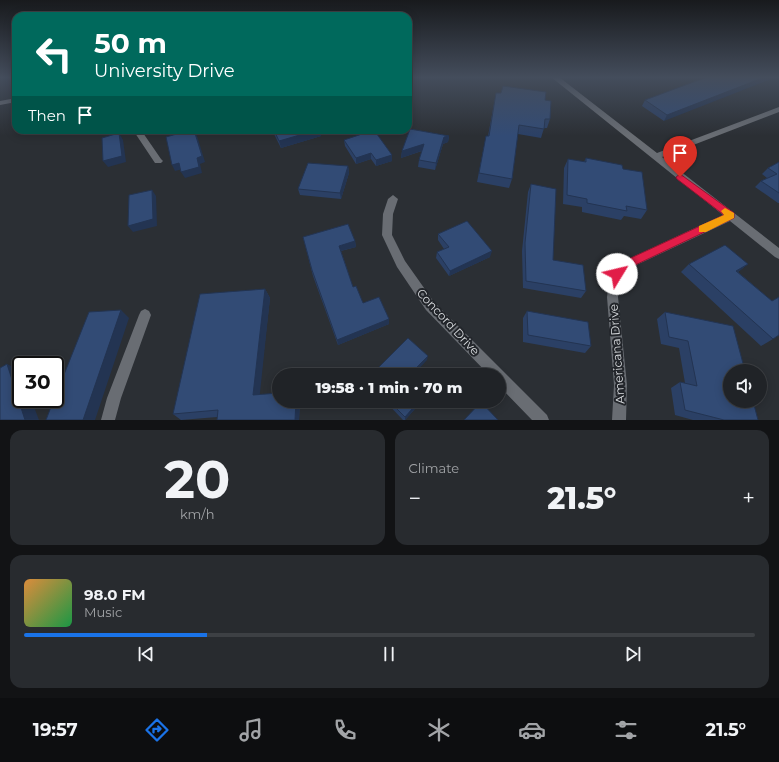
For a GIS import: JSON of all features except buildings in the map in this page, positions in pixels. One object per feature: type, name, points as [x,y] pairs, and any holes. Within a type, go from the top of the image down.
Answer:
[{"type":"street","points":[[579,97],[779,254]]},
{"type":"street","points":[[0,103],[12,101]]},
{"type":"street","points":[[655,157],[779,109]]},
{"type":"street","points":[[140,134],[158,161]]},
{"type":"street","name":"Concord Drive","points":[[393,199],[388,214],[387,235],[400,264],[430,306],[492,368]]},
{"type":"street","name":"Americana Drive","points":[[620,420],[622,407],[620,370],[614,318],[614,279],[626,265],[731,216]]},
{"type":"street","points":[[108,420],[114,398],[145,315]]},
{"type":"street","name":"Concord Drive","points":[[506,382],[542,420]]},
{"type":"slow traffic","points":[[703,229],[731,216],[725,211]]},
{"type":"route","points":[[617,274],[626,265],[731,216],[680,177]]}]
